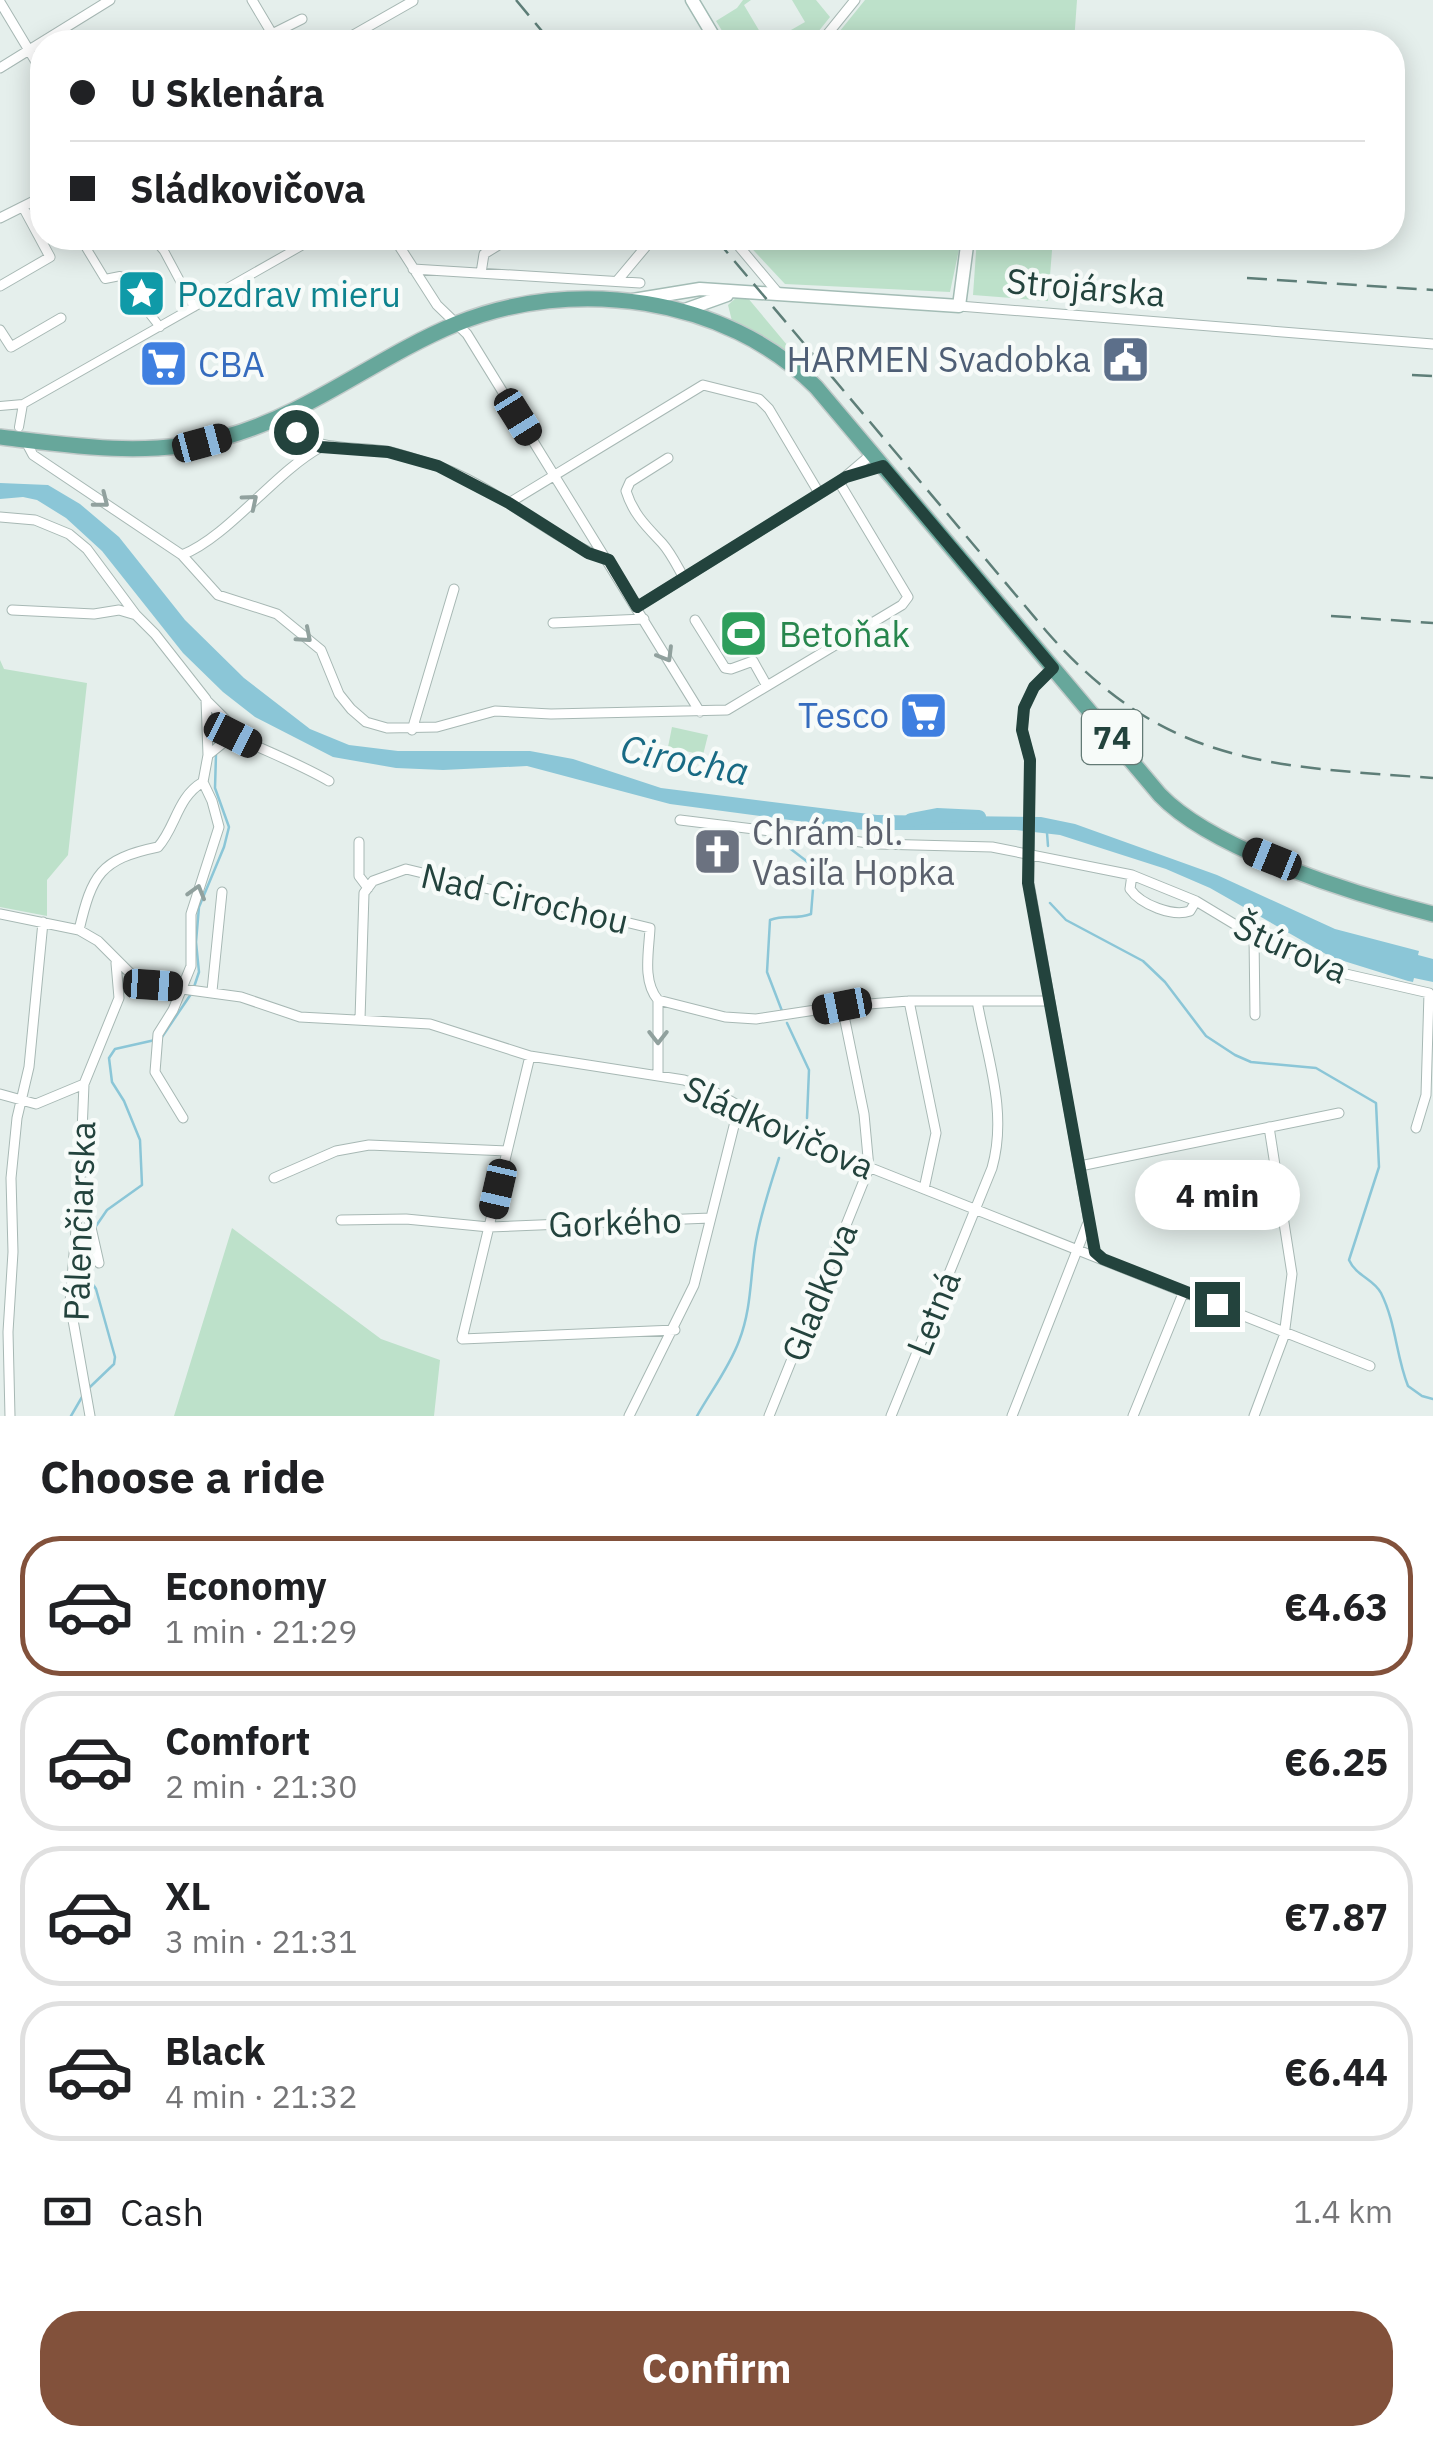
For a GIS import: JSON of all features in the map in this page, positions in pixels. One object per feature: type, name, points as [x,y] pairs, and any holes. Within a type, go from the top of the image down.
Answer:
[{"type":"main road","points":[[692,0],[710,30]]},
{"type":"main road","points":[[959,306],[966,250]]},
{"type":"main road","points":[[682,311],[684,298],[691,291]]},
{"type":"main road","name":"Strojárska","points":[[631,301],[691,291],[959,306]]},
{"type":"main road","points":[[731,293],[721,311],[731,329]]},
{"type":"main road","name":"Strojárska","points":[[0,437],[22,434],[100,448],[186,446],[240,433],[281,417],[456,324],[499,310],[596,299],[682,311],[731,293]]},
{"type":"main road","name":"74","points":[[682,311],[731,329],[798,369],[1160,795],[1201,830],[1326,881],[1433,914]]},
{"type":"street","points":[[66,30],[110,0]]},
{"type":"street","points":[[252,0],[270,30]]},
{"type":"street","points":[[830,30],[855,0]]},
{"type":"street","points":[[361,30],[413,1]]},
{"type":"street","points":[[0,2],[30,52]]},
{"type":"street","points":[[286,30],[302,19]]},
{"type":"street","points":[[0,68],[30,54]]},
{"type":"street","points":[[0,218],[30,203]]},
{"type":"street","points":[[23,207],[30,220]]},
{"type":"street","points":[[0,286],[50,258],[46,250]]},
{"type":"street","points":[[87,250],[104,279],[120,276],[160,327]]},
{"type":"street","points":[[160,250],[194,307]]},
{"type":"street","points":[[0,406],[23,404],[296,250]]},
{"type":"street","points":[[402,250],[437,305],[467,334],[609,560],[694,709]]},
{"type":"street","points":[[480,273],[484,254],[490,250]]},
{"type":"street","points":[[617,282],[643,250]]},
{"type":"street","points":[[742,250],[780,295]]},
{"type":"street","points":[[414,268],[640,284]]},
{"type":"street","name":"Strojárska","points":[[959,306],[1433,344]]},
{"type":"street","points":[[0,330],[11,347],[61,318]]},
{"type":"street","points":[[509,503],[703,385],[759,399],[769,409],[819,494]]},
{"type":"street","points":[[23,404],[22,434],[32,455],[182,554],[218,595],[278,614],[321,650],[339,694],[366,722],[412,730],[495,712],[727,710],[908,597],[842,480]]},
{"type":"street","points":[[281,417],[288,428],[321,447],[388,452],[438,466],[509,503],[588,553],[609,560]]},
{"type":"street","points":[[182,554],[199,548],[254,498],[321,447]]},
{"type":"street","points":[[668,458],[630,482],[626,492],[648,531],[665,546],[684,578]]},
{"type":"street","points":[[637,607],[878,459]]},
{"type":"street","points":[[842,480],[878,459]]},
{"type":"street","points":[[0,517],[35,520],[69,534],[87,549],[136,615],[224,718],[233,735],[264,751],[290,758],[329,780]]},
{"type":"street","points":[[412,730],[454,590]]},
{"type":"street","points":[[118,610],[126,600]]},
{"type":"street","points":[[12,610],[94,614],[118,610],[136,615]]},
{"type":"street","points":[[553,624],[644,619]]},
{"type":"street","points":[[696,620],[726,668],[732,670],[753,661],[767,686]]},
{"type":"street","points":[[1012,1416],[1083,1242],[1089,1213],[1032,915],[1027,852],[1030,760],[1022,730],[1024,708],[1034,687],[1053,668]]},
{"type":"street","points":[[182,1118],[155,1072],[158,1040],[190,988],[191,914],[218,827],[203,782],[210,754],[206,700]]},
{"type":"street","points":[[210,754],[233,735]]},
{"type":"street","points":[[79,930],[88,891],[97,877],[125,854],[158,848],[182,802],[192,788],[203,782]]},
{"type":"street","name":"Štúrova","points":[[680,820],[877,844],[992,847],[1132,876],[1196,901],[1254,936],[1324,969],[1429,994],[1426,1095],[1416,1128]]},
{"type":"street","points":[[359,842],[359,876],[368,888]]},
{"type":"street","name":"Nad Cirochou","points":[[360,1019],[362,912],[368,888],[373,882],[406,869],[650,928],[648,972],[652,993],[658,1000]]},
{"type":"street","points":[[1132,876],[1130,890],[1142,901],[1182,914],[1190,911],[1196,901]]},
{"type":"street","points":[[212,992],[222,892]]},
{"type":"street","name":"Sládkovičova","points":[[0,914],[79,930],[98,941],[134,977],[153,985],[241,997],[300,1017],[430,1024],[530,1056],[658,1075],[711,1090],[798,1139],[975,1210],[1083,1242],[1103,1259],[1370,1366]]},
{"type":"street","name":"Pálenčiarska","points":[[10,1416],[11,1178],[34,1022],[43,922]]},
{"type":"street","points":[[1254,936],[1256,1014]]},
{"type":"street","name":"Pálenčiarska","points":[[116,962],[119,998]]},
{"type":"street","name":"Pálenčiarska","points":[[90,1416],[70,1303],[84,1084],[119,998],[134,977]]},
{"type":"street","points":[[658,1075],[658,1000],[725,1017],[756,1019],[909,1001],[1049,1001]]},
{"type":"street","points":[[909,1001],[936,1133],[924,1189]]},
{"type":"street","name":"Letná","points":[[891,1416],[999,1142],[1000,1114],[977,1001]]},
{"type":"street","points":[[842,1006],[864,1114],[869,1168]]},
{"type":"street","points":[[530,1056],[462,1339],[674,1330]]},
{"type":"street","name":"Pálenčiarska","points":[[22,1103],[36,1104],[84,1084]]},
{"type":"street","points":[[0,1094],[22,1103]]},
{"type":"street","points":[[629,1416],[694,1285],[738,1106]]},
{"type":"street","points":[[1080,1166],[1339,1112]]},
{"type":"street","points":[[1254,1416],[1285,1330],[1292,1274],[1270,1127]]},
{"type":"street","points":[[274,1178],[336,1151],[368,1145],[507,1152]]},
{"type":"street","name":"Gladkova","points":[[769,1416],[869,1168]]},
{"type":"street","points":[[80,1180],[99,1263]]},
{"type":"street","points":[[1083,1242],[1089,1213]]},
{"type":"street","name":"Gorkého","points":[[341,1220],[406,1218],[489,1227],[710,1218]]},
{"type":"street","points":[[1083,1242],[1103,1259]]},
{"type":"street","points":[[1132,1416],[1184,1291]]},
{"type":"green space","points":[[743,0],[751,0],[744,5],[759,30],[722,30],[716,21]]},
{"type":"green space","points":[[792,0],[816,0],[830,17],[820,30],[791,30],[805,22]]},
{"type":"green space","points":[[865,0],[1077,0],[1075,30],[841,30]]},
{"type":"green space","points":[[753,250],[959,250],[950,292],[785,284]]},
{"type":"green space","points":[[976,250],[1052,250],[1048,301],[973,295]]},
{"type":"green space","points":[[737,297],[747,297],[808,370],[732,321],[728,305]]},
{"type":"green space","points":[[0,660],[4,669],[87,683],[68,855],[47,880],[47,916],[0,907]]},
{"type":"green space","points":[[672,727],[708,735],[703,755],[668,747]]},
{"type":"green space","points":[[232,1228],[381,1339],[440,1360],[434,1416],[174,1416]]},
{"type":"water","points":[[0,483],[48,485],[80,504],[119,537],[185,620],[244,678],[310,729],[349,745],[398,751],[530,751],[573,759],[661,788],[877,815],[1041,817],[1075,824],[1217,875],[1335,929],[1419,951],[1418,955],[1433,959],[1433,982],[1414,978],[1413,982],[1408,981],[1331,957],[1210,888],[1166,869],[1060,835],[1016,830],[864,830],[670,804],[527,766],[396,768],[333,757],[255,717],[223,692],[183,653],[102,551],[66,518],[37,500],[0,499]]},
{"type":"waterway","points":[[215,746],[218,714]]},
{"type":"waterway","points":[[194,987],[199,972],[199,907],[229,827],[215,788],[216,754]]},
{"type":"waterway","name":"Cirocha","points":[[911,820],[937,815],[979,817]]},
{"type":"waterway","points":[[1047,833],[1048,846]]},
{"type":"waterway","points":[[777,834],[779,840],[809,863],[813,889],[811,914],[770,920],[767,972],[782,1011]]},
{"type":"waterway","points":[[1050,903],[1066,920],[1143,961],[1165,982],[1206,1036],[1235,1055],[1251,1062],[1316,1068],[1376,1103],[1379,1167],[1349,1260],[1381,1293],[1408,1386],[1433,1399]]},
{"type":"waterway","points":[[162,1037],[191,994]]},
{"type":"waterway","points":[[787,1023],[809,1070],[807,1118]]},
{"type":"waterway","points":[[94,1229],[107,1210],[142,1185],[140,1140],[112,1082],[109,1058],[115,1049],[155,1040]]},
{"type":"waterway","points":[[697,1416],[730,1361],[743,1329],[758,1231],[779,1158]]},
{"type":"waterway","points":[[90,1236],[80,1264],[96,1289],[115,1357],[114,1364],[90,1387]]},
{"type":"waterway","points":[[71,1416],[82,1397]]},
{"type":"railway","points":[[516,0],[541,30]]},
{"type":"railway","points":[[725,250],[1047,632],[1090,676],[1133,709],[1177,733],[1269,762],[1433,778]]},
{"type":"railway","points":[[1247,278],[1433,290]]},
{"type":"railway","points":[[1412,375],[1433,376]]},
{"type":"railway","points":[[1331,616],[1433,623]]},
{"type":"place","name":"Pozdrav mieru","points":[[142,294]]},
{"type":"place","name":"HARMEN Svadobka","points":[[1126,359]]},
{"type":"place","name":"CBA","points":[[163,364]]},
{"type":"place","name":"Betoňak","points":[[744,634]]},
{"type":"place","name":"Tesco","points":[[924,715]]},
{"type":"place","name":"Chrám bl. Vasiľa Hopka","points":[[717,852]]},
{"type":"route","points":[[296,432],[321,447],[388,452],[438,466],[509,503],[588,553],[609,560],[637,607],[846,477],[883,466],[1053,668],[1034,687],[1024,708],[1022,730],[1030,760],[1028,883],[1095,1252],[1103,1259],[1217,1304]]}]
